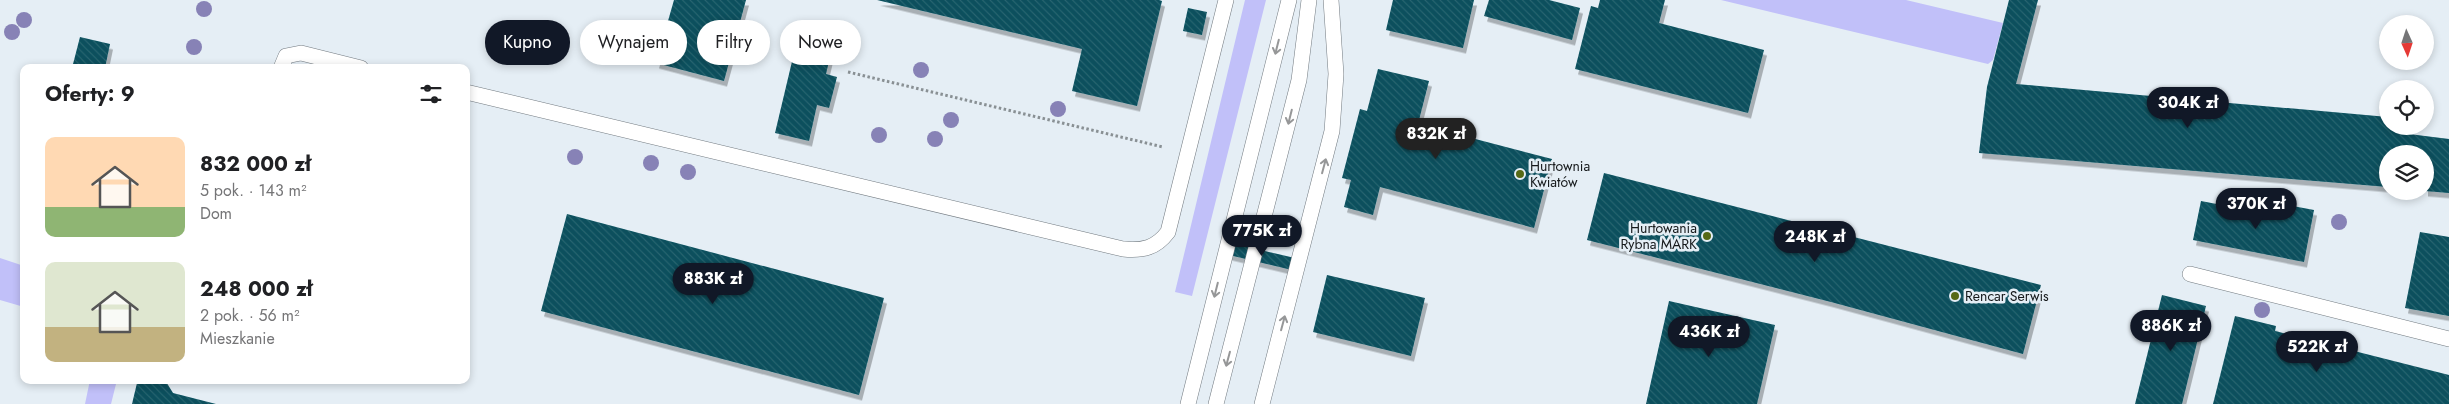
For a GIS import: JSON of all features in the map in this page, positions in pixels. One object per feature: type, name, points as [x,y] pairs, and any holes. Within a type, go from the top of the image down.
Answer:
[{"type":"lane","points":[[470,93],[1123,249],[1147,249],[1164,239],[1168,232],[1226,0]]},
{"type":"lane","points":[[1188,404],[1289,0]]},
{"type":"lane","points":[[1216,404],[1299,80],[1309,0]]},
{"type":"lane","points":[[1262,404],[1332,131],[1336,74],[1331,0]]},
{"type":"lane","points":[[283,64],[286,56],[301,53],[345,64]]},
{"type":"lane","points":[[2190,274],[2449,339]]},
{"type":"path","points":[[848,72],[1188,153]]},
{"type":"shaded area","points":[[1245,0],[1266,0],[1192,296],[1175,292]]},
{"type":"shaded area","points":[[1721,0],[1906,0],[2003,23],[1993,60],[1988,64]]},
{"type":"shaded area","points":[[0,258],[20,265],[20,306],[0,300]]},
{"type":"shaded area","points":[[89,384],[116,384],[111,404],[85,404]]},
{"type":"building","points":[[674,0],[746,0],[741,20],[697,20],[697,65],[728,65],[724,81],[664,65],[687,65],[687,20],[668,20]]},
{"type":"building","points":[[877,0],[1162,1],[1137,106],[1072,91],[1082,49]]},
{"type":"building","points":[[1393,0],[1474,0],[1463,48],[1386,30]]},
{"type":"building","points":[[1489,0],[1549,0],[1580,8],[1572,40],[1484,16]]},
{"type":"building","points":[[1600,0],[1665,0],[1659,23],[1764,50],[1748,113],[1575,69],[1591,6],[1598,8]]},
{"type":"building","points":[[2009,0],[2038,0],[2016,84],[2379,116],[2379,135],[2417,135],[2449,139],[2449,193],[2434,192],[2434,145],[2379,145],[2379,186],[1979,153],[1987,87]]},
{"type":"building","points":[[1188,8],[1207,12],[1202,35],[1183,31]]},
{"type":"building","points":[[80,37],[110,44],[106,64],[73,64]]},
{"type":"building","points":[[791,65],[828,65],[826,74],[837,77],[829,108],[817,105],[809,141],[775,133]]},
{"type":"building","points":[[1378,69],[1429,81],[1418,124],[1552,159],[1534,228],[1380,187],[1373,215],[1344,207],[1351,180],[1342,178],[1360,109],[1367,111]]},
{"type":"building","points":[[1604,173],[2041,285],[2023,354],[1831,302],[1587,240]]},
{"type":"building","points":[[2201,201],[2279,216],[2282,204],[2314,210],[2304,262],[2193,240]]},
{"type":"building","points":[[567,214],[884,298],[859,395],[541,311]]},
{"type":"building","points":[[2420,232],[2449,237],[2449,316],[2405,308]]},
{"type":"building","points":[[1227,242],[1299,259],[1296,271],[1225,254]]},
{"type":"building","points":[[1327,275],[1425,298],[1411,356],[1313,332]]},
{"type":"building","points":[[2162,295],[2206,306],[2182,404],[2135,404]]},
{"type":"building","points":[[1669,301],[1775,325],[1757,404],[1646,404]]},
{"type":"building","points":[[2235,316],[2276,326],[2275,331],[2449,375],[2449,404],[2213,404]]},
{"type":"building","points":[[137,384],[167,384],[173,393],[216,404],[132,404]]},
{"type":"place","name":"Hurtownia Kwiatów","points":[[1520,174]]},
{"type":"place","name":"Hurtowania Rybna MARK","points":[[1707,236]]},
{"type":"place","name":"Rencar Serwis","points":[[1955,296]]}]
